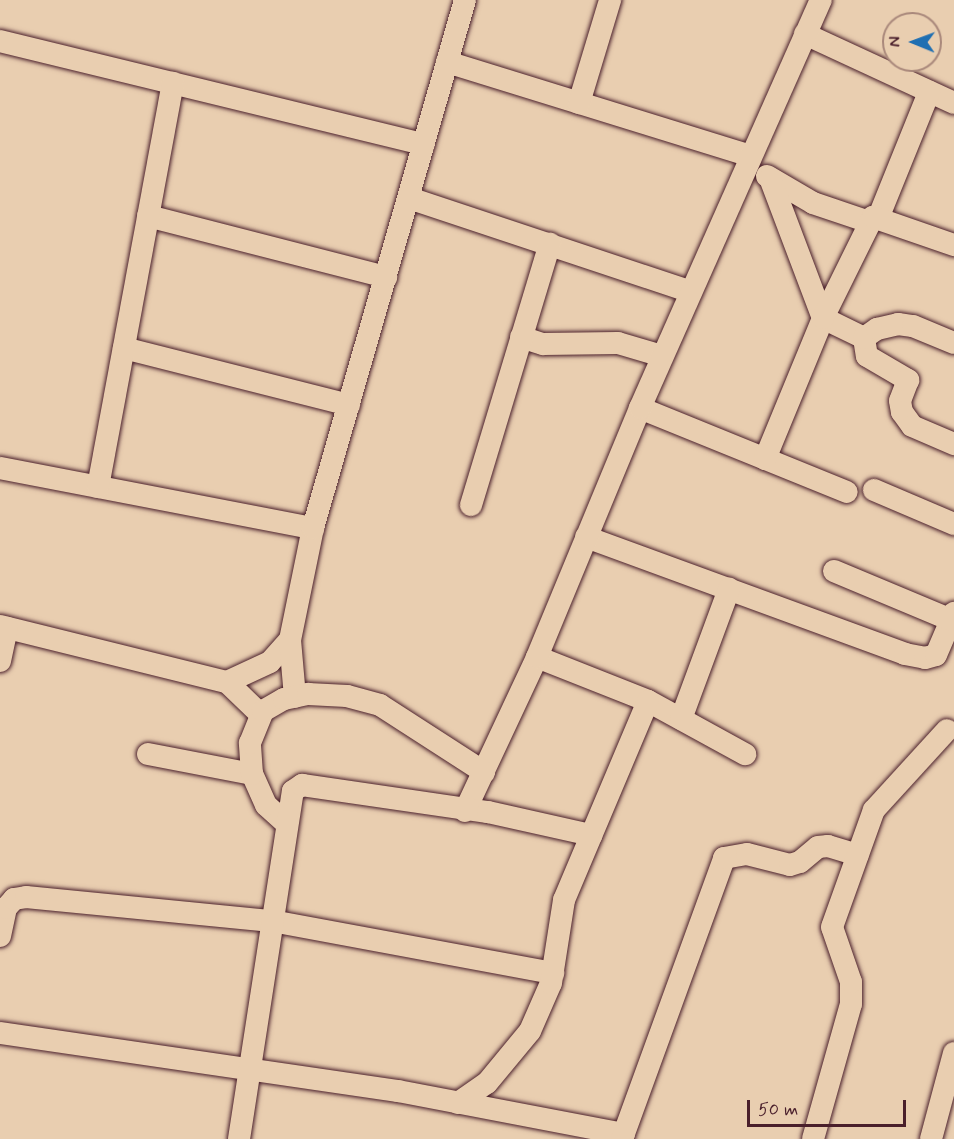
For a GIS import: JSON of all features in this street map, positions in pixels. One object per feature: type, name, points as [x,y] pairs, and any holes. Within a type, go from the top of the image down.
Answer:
[{"type":"street","points":[[295,697],[290,640],[313,528],[465,0]]},
{"type":"street","points":[[579,102],[610,0]]},
{"type":"street","points":[[465,811],[537,657],[662,356],[821,0]]},
{"type":"street","points":[[805,34],[954,103]]},
{"type":"street","points":[[0,40],[424,144]]},
{"type":"street","points":[[447,62],[579,102],[749,160],[770,178],[813,203],[874,219],[954,245]]},
{"type":"street","points":[[98,487],[173,82]]},
{"type":"street","points":[[765,459],[823,318],[874,219],[929,92]]},
{"type":"street","points":[[770,178],[823,318],[864,338]]},
{"type":"street","points":[[409,198],[690,292]]},
{"type":"street","points":[[148,216],[387,277]]},
{"type":"street","points":[[471,505],[550,244]]},
{"type":"street","points":[[864,338],[877,329],[898,324],[913,326],[954,343]]},
{"type":"street","points":[[521,337],[543,344],[618,343],[662,356]]},
{"type":"street","points":[[864,338],[867,356],[908,380],[900,401],[902,412],[912,426],[954,444]]},
{"type":"street","points":[[124,348],[349,405]]},
{"type":"street","points":[[640,408],[847,492]]},
{"type":"street","points":[[0,468],[313,528]]},
{"type":"street","points":[[874,490],[954,524]]},
{"type":"street","points":[[586,537],[905,654],[925,658],[936,655],[951,628],[834,571]]},
{"type":"street","points":[[681,719],[729,589]]},
{"type":"street","points":[[0,661],[4,627],[227,682],[261,715]]},
{"type":"street","points":[[227,682],[270,662],[290,640]]},
{"type":"street","points":[[537,657],[648,701],[745,754]]},
{"type":"street","points":[[288,824],[266,805],[252,774],[250,743],[261,715],[284,699],[347,696],[380,705],[483,772]]},
{"type":"street","points":[[458,1103],[486,1083],[530,1031],[553,973],[564,900],[648,701]]},
{"type":"street","points":[[813,1139],[851,1004],[851,982],[832,927],[874,810],[947,730]]},
{"type":"street","points":[[148,754],[252,774]]},
{"type":"street","points":[[239,1139],[293,791],[302,784],[465,811],[488,812],[591,835]]},
{"type":"street","points":[[0,1033],[458,1103],[623,1137],[724,858],[747,854],[790,865],[800,862],[818,847],[828,846],[858,855]]},
{"type":"street","points":[[0,936],[6,908],[14,900],[26,897],[272,921],[553,973]]},
{"type":"street","points":[[931,1139],[954,1053]]}]
